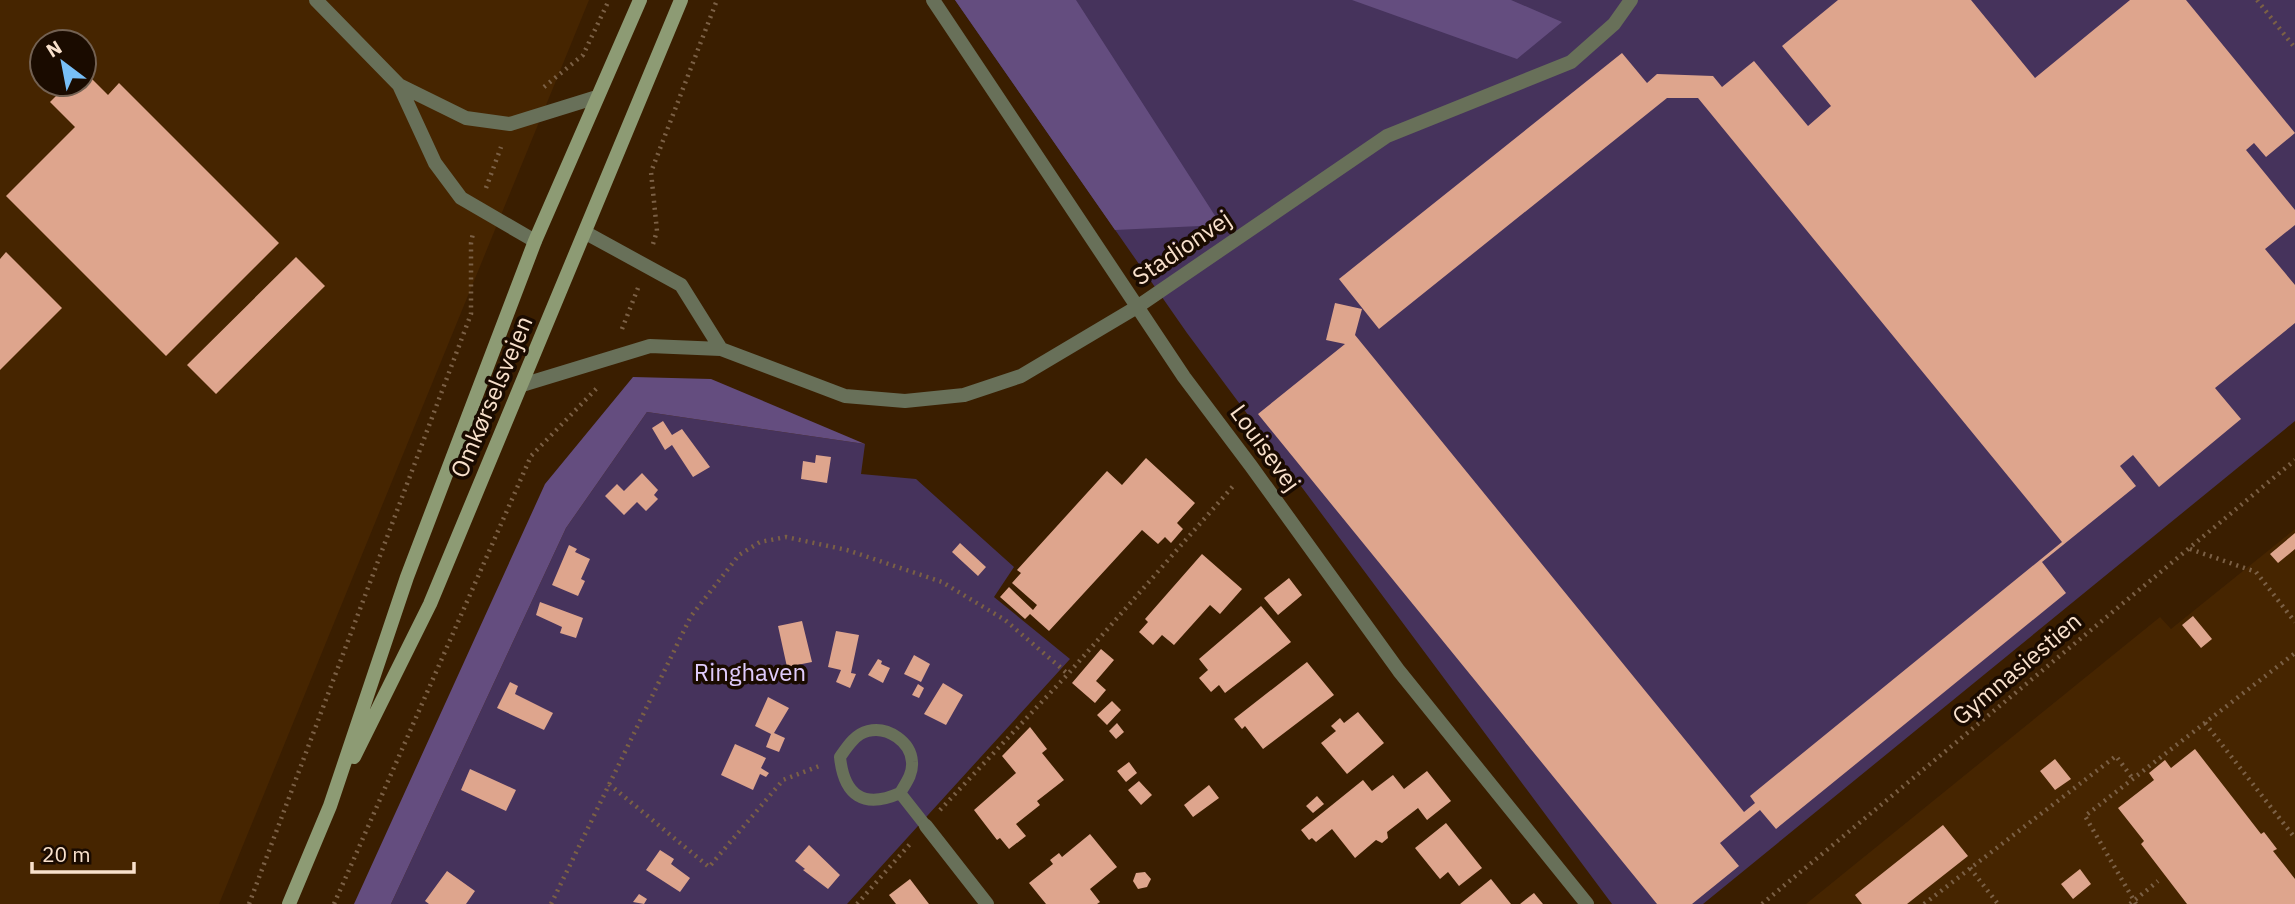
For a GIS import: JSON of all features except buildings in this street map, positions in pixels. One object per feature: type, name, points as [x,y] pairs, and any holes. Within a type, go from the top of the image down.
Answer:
[{"type":"main road","name":"Omkørselsvejen","points":[[330,806],[407,577],[535,241],[640,0]]},
{"type":"main road","name":"Omkørselsvejen","points":[[289,904],[330,806],[430,604],[681,0]]},
{"type":"street","points":[[316,0],[399,85],[466,118],[510,124],[597,97]]},
{"type":"street","name":"Louisevej","points":[[933,0],[1184,377],[1399,671],[1587,904]]},
{"type":"street","name":"Stadionvej","points":[[522,385],[650,346],[721,349],[845,396],[905,401],[964,395],[1021,376],[1137,307],[1387,136],[1571,62],[1614,24],[1631,0]]},
{"type":"street","points":[[399,85],[435,163],[461,198],[535,241]]},
{"type":"street","points":[[586,233],[681,285],[721,349]]},
{"type":"street","points":[[926,825],[988,904]]},
{"type":"lane","points":[[868,731],[891,733],[908,747],[912,763],[909,779],[900,793],[886,799],[868,801],[853,793],[842,776],[840,757],[850,742],[868,731]]},
{"type":"lane","points":[[900,793],[926,825]]},
{"type":"path","points":[[249,904],[471,314],[471,243],[478,208],[510,124],[535,94],[583,55],[609,0]]},
{"type":"path","points":[[334,904],[531,456],[599,385],[612,357],[657,231],[650,172],[717,0]]},
{"type":"path","points":[[2257,0],[2295,48]]},
{"type":"path","name":"Gymnasiestien","points":[[1762,904],[2295,460]]},
{"type":"path","points":[[857,904],[926,825],[1068,674],[1251,466]]},
{"type":"path","points":[[551,904],[691,615],[739,555],[760,542],[786,537],[847,550],[942,582],[1004,620],[1068,674]]},
{"type":"path","points":[[2189,548],[2256,572],[2295,622]]},
{"type":"path","points":[[2158,881],[2133,903],[2085,816],[2295,653]]},
{"type":"path","points":[[2205,723],[2295,838]]},
{"type":"path","points":[[1924,904],[2116,756],[2133,779]]},
{"type":"path","points":[[609,784],[709,867],[783,780],[840,757]]},
{"type":"path","points":[[1970,868],[1998,904]]},
{"type":"shaded area","points":[[0,0],[589,0],[219,904],[0,904]]},
{"type":"shaded area","points":[[955,0],[1076,0],[1221,225],[1115,230]]},
{"type":"shaded area","points":[[1352,0],[1511,0],[1562,22],[1517,59]]},
{"type":"shaded area","points":[[633,377],[711,379],[865,444],[647,412],[566,528],[391,904],[354,904],[545,484]]},
{"type":"shaded area","points":[[2295,529],[2295,904],[1806,904],[2160,617],[2171,629]]},
{"type":"green space","points":[[955,0],[2295,0],[2295,421],[1703,904],[1612,904],[1187,333]]},
{"type":"green space","name":"Ringhaven","points":[[647,412],[865,444],[861,474],[916,479],[1014,567],[994,597],[1070,659],[847,904],[391,904],[566,528]]}]
